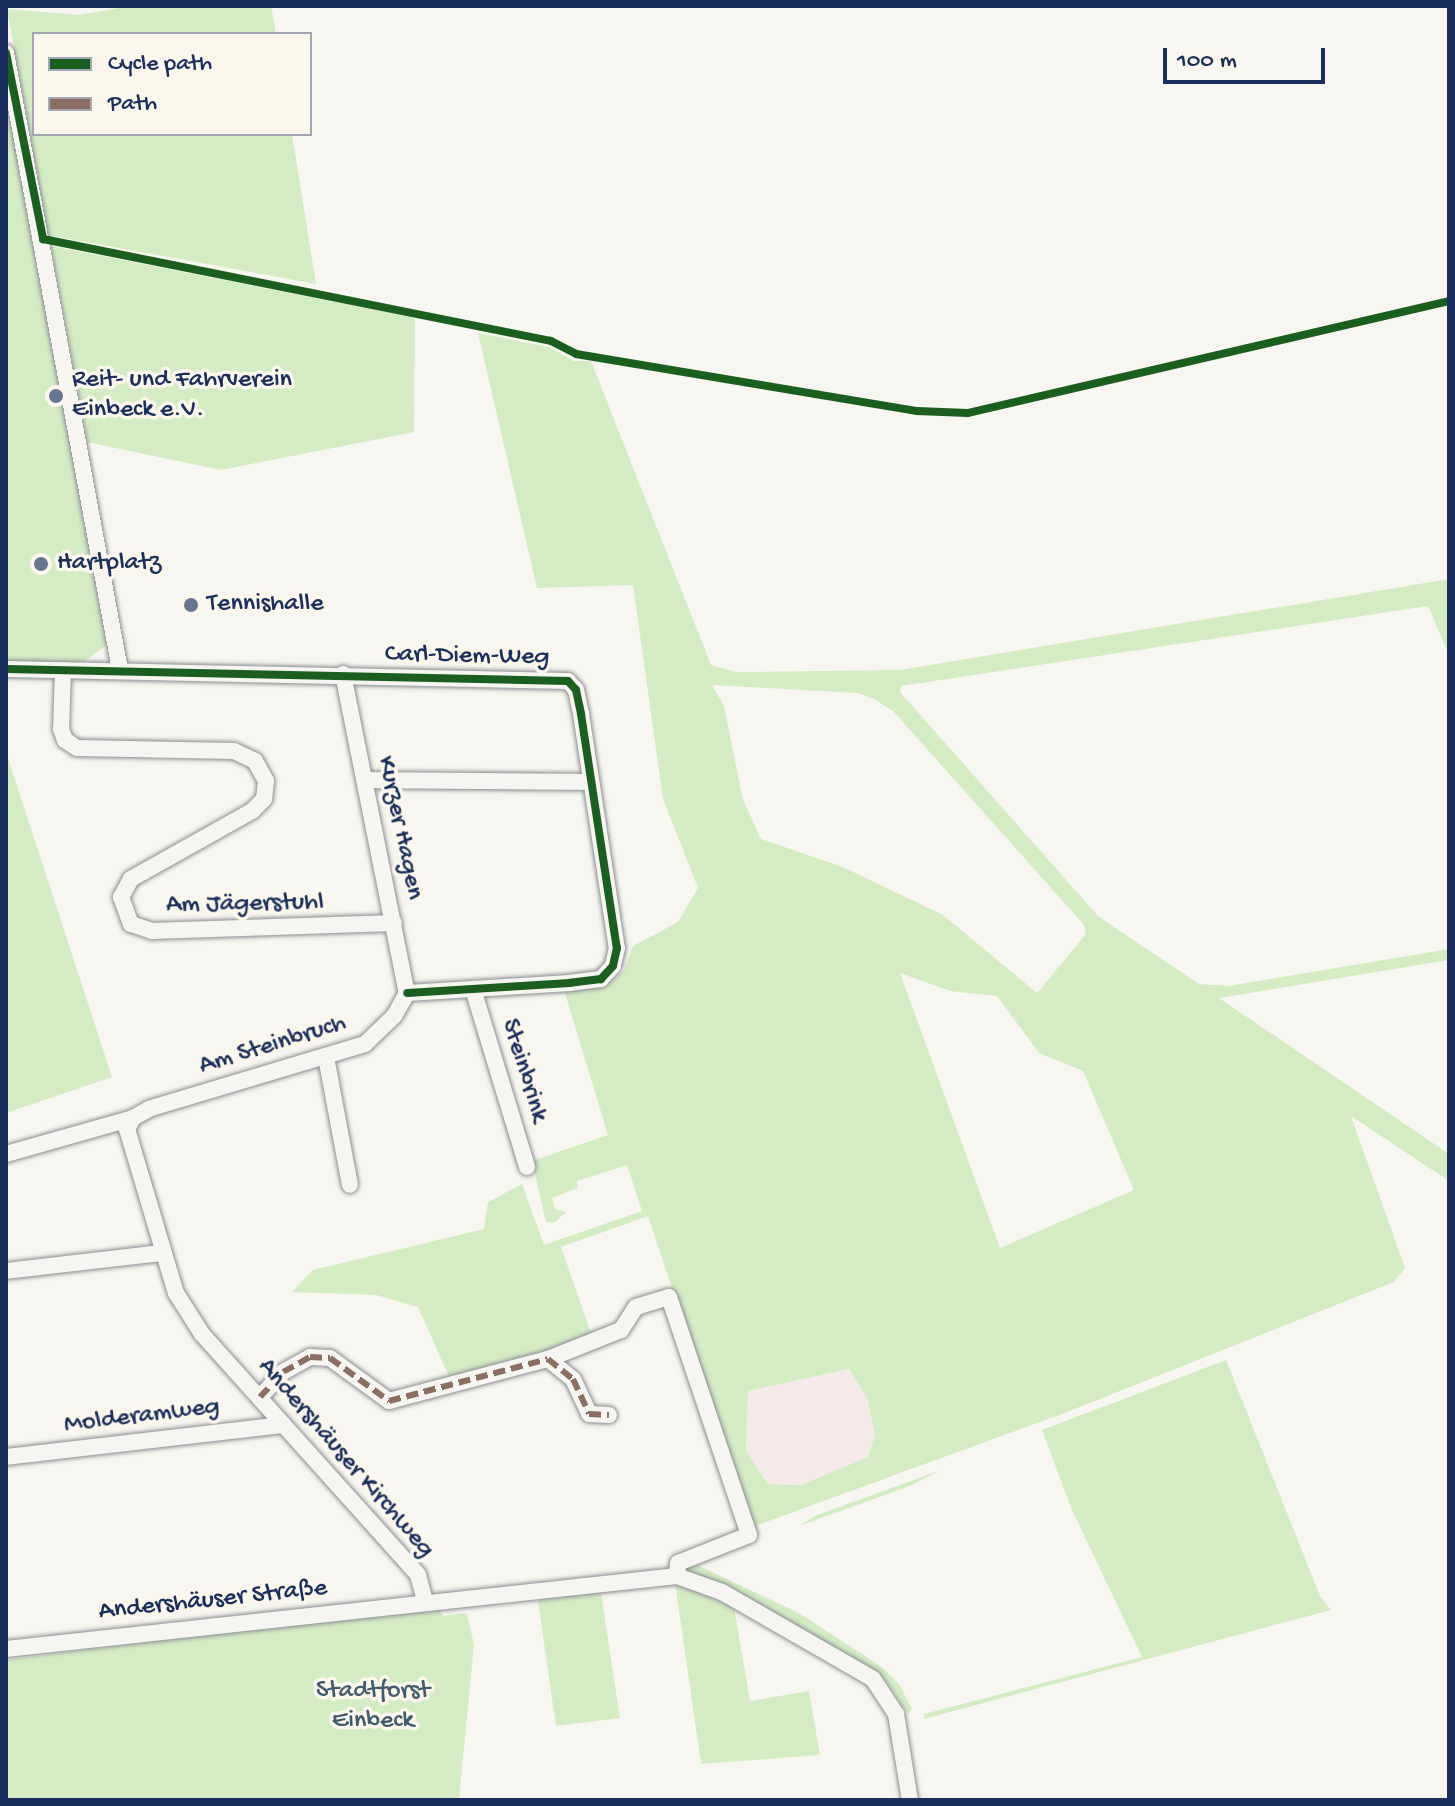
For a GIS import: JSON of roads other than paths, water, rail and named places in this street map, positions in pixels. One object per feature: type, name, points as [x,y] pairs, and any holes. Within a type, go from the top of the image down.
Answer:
[{"type":"street","points":[[6,53],[120,670]]},
{"type":"street","name":"Carl-Diem-Weg","points":[[6,669],[568,681],[576,690],[591,782],[617,948],[613,966],[601,979],[407,993]]},
{"type":"street","name":"Am Jägerstuhl","points":[[63,670],[61,729],[65,740],[77,748],[234,751],[255,761],[266,781],[264,799],[252,811],[131,879],[121,897],[131,924],[152,931],[394,923]]},
{"type":"street","name":"Kurzer Hagen","points":[[343,674],[407,993]]},
{"type":"street","points":[[365,780],[591,782]]},
{"type":"street","name":"Steinbrink","points":[[473,989],[527,1167]]},
{"type":"street","name":"Am Steinbruch","points":[[6,1154],[130,1123],[365,1044],[394,1016],[407,993]]},
{"type":"street","points":[[326,1057],[350,1185]]},
{"type":"street","name":"Andershäuser Kirchweg","points":[[130,1123],[162,1253],[176,1293],[202,1334],[418,1575],[425,1602],[677,1576],[722,1592],[873,1679],[900,1728],[910,1800]]},
{"type":"street","points":[[6,1271],[162,1253]]},
{"type":"street","points":[[260,1397],[283,1372],[310,1357],[330,1358],[389,1401],[548,1359],[621,1330],[636,1307],[669,1297],[749,1535],[678,1563],[677,1576]]},
{"type":"street","points":[[548,1359],[573,1379],[589,1414],[609,1415]]},
{"type":"street","name":"Molderamweg","points":[[6,1457],[283,1425]]},
{"type":"street","name":"Andershäuser Straße","points":[[6,1649],[425,1602]]},
{"type":"place","name":"Reit- und Fahrverein Einbeck e.V.","points":[[56,396]]},
{"type":"place","name":"Hartplatz","points":[[41,564]]},
{"type":"place","name":"Tennishalle","points":[[191,605]]},
{"type":"park label","name":"Stadtforst Einbeck","points":[[373,1707]]}]
